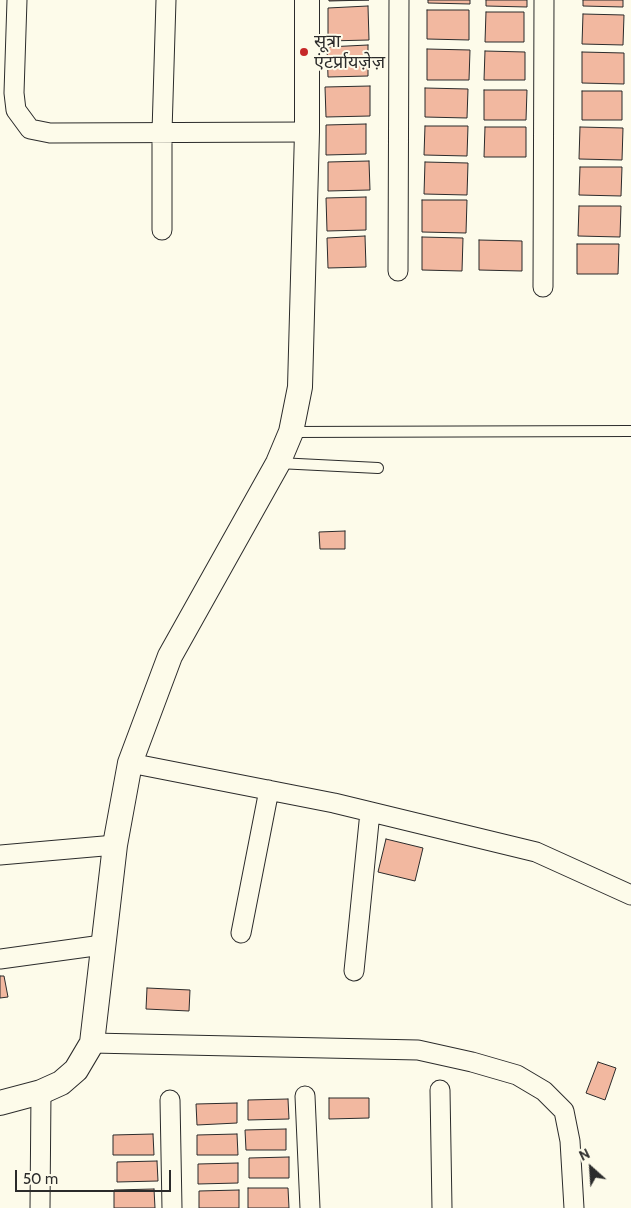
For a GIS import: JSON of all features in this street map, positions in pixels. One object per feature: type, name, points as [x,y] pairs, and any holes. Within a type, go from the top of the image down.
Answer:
[{"type":"street","points":[[17,0],[14,93],[16,110],[30,128],[50,133],[307,132]]},
{"type":"street","points":[[162,230],[162,132],[166,0]]},
{"type":"street","points":[[0,1103],[42,1092],[61,1084],[76,1070],[92,1043],[115,845],[130,762],[170,656],[278,463],[291,432],[300,387],[307,132],[307,0]]},
{"type":"street","points":[[398,271],[400,0]]},
{"type":"street","points":[[543,286],[544,0]]},
{"type":"street","points":[[130,762],[370,812],[536,852],[631,895]]},
{"type":"street","points":[[241,933],[269,790]]},
{"type":"street","points":[[354,971],[370,812]]},
{"type":"street","points":[[0,854],[115,845]]},
{"type":"street","points":[[0,959],[102,945]]},
{"type":"street","points":[[92,1043],[418,1050],[472,1062],[517,1075],[544,1091],[564,1112],[570,1141],[574,1208]]},
{"type":"street","points":[[440,1090],[442,1208]]},
{"type":"street","points":[[40,1208],[42,1092]]},
{"type":"street","points":[[305,1096],[310,1208]]},
{"type":"street","points":[[170,1100],[172,1208]]},
{"type":"lane","points":[[291,432],[631,431]]},
{"type":"lane","points":[[278,463],[378,468]]},
{"type":"building","points":[[329,0],[369,0],[329,1]]},
{"type":"building","points":[[428,0],[470,0],[470,4],[428,3]]},
{"type":"building","points":[[486,0],[527,0],[527,7],[486,6]]},
{"type":"building","points":[[583,0],[623,0],[623,7],[583,6]]},
{"type":"building","points":[[368,6],[369,40],[328,41],[328,8]]},
{"type":"building","points":[[427,10],[469,10],[469,40],[427,39]]},
{"type":"building","points":[[486,12],[524,12],[524,42],[485,42]]},
{"type":"building","points":[[583,14],[624,15],[623,45],[582,44]]},
{"type":"building","points":[[368,45],[368,76],[328,77],[327,47]]},
{"type":"building","points":[[427,49],[470,50],[469,80],[427,80]]},
{"type":"building","points":[[485,51],[525,52],[525,80],[484,80]]},
{"type":"building","points":[[582,52],[624,53],[624,84],[582,83]]},
{"type":"building","points":[[370,86],[370,116],[326,117],[325,87]]},
{"type":"building","points":[[425,88],[468,89],[467,118],[425,117]]},
{"type":"building","points":[[484,90],[527,90],[526,120],[484,120]]},
{"type":"building","points":[[582,91],[622,91],[622,120],[582,120]]},
{"type":"building","points":[[366,124],[366,154],[326,155],[326,125]]},
{"type":"building","points":[[425,126],[468,126],[467,156],[424,155]]},
{"type":"building","points":[[485,127],[526,127],[526,157],[484,157]]},
{"type":"building","points":[[580,127],[623,128],[622,160],[579,159]]},
{"type":"building","points":[[369,161],[370,190],[328,191],[328,162]]},
{"type":"building","points":[[425,162],[468,163],[467,195],[424,194]]},
{"type":"building","points":[[580,167],[622,167],[621,196],[579,195]]},
{"type":"building","points":[[366,197],[366,230],[327,231],[326,198]]},
{"type":"building","points":[[422,200],[467,200],[466,233],[422,232]]},
{"type":"building","points":[[579,206],[621,206],[620,237],[578,236]]},
{"type":"building","points":[[365,236],[366,267],[328,268],[327,238]]},
{"type":"building","points":[[422,237],[463,238],[462,271],[422,270]]},
{"type":"building","points":[[479,240],[522,241],[522,271],[479,270]]},
{"type":"building","points":[[577,244],[619,244],[618,274],[577,274]]},
{"type":"building","points":[[345,531],[345,549],[320,549],[319,532]]},
{"type":"building","points":[[386,839],[423,848],[415,881],[378,872]]},
{"type":"building","points":[[0,976],[4,976],[8,997],[0,998]]},
{"type":"building","points":[[147,988],[190,990],[189,1011],[146,1009]]},
{"type":"building","points":[[598,1062],[616,1068],[605,1100],[586,1093]]},
{"type":"building","points":[[329,1098],[369,1098],[369,1118],[329,1119]]},
{"type":"building","points":[[288,1099],[289,1119],[248,1120],[248,1100]]},
{"type":"building","points":[[237,1103],[237,1123],[197,1125],[196,1104]]},
{"type":"building","points":[[286,1129],[286,1150],[246,1150],[245,1130]]},
{"type":"building","points":[[153,1134],[154,1155],[113,1155],[113,1135]]},
{"type":"building","points":[[237,1134],[238,1155],[197,1155],[197,1135]]},
{"type":"building","points":[[289,1157],[289,1178],[249,1178],[249,1158]]},
{"type":"building","points":[[157,1161],[158,1181],[117,1182],[117,1162]]},
{"type":"building","points":[[238,1163],[238,1183],[198,1184],[198,1164]]},
{"type":"building","points":[[248,1188],[288,1188],[289,1208],[248,1208]]},
{"type":"building","points":[[154,1189],[155,1208],[114,1208],[114,1190]]},
{"type":"building","points":[[239,1190],[239,1208],[199,1208],[199,1191]]},
{"type":"place","name":"सूत्रा एंटर्प्रायज़ेज़","points":[[304,52]]}]
